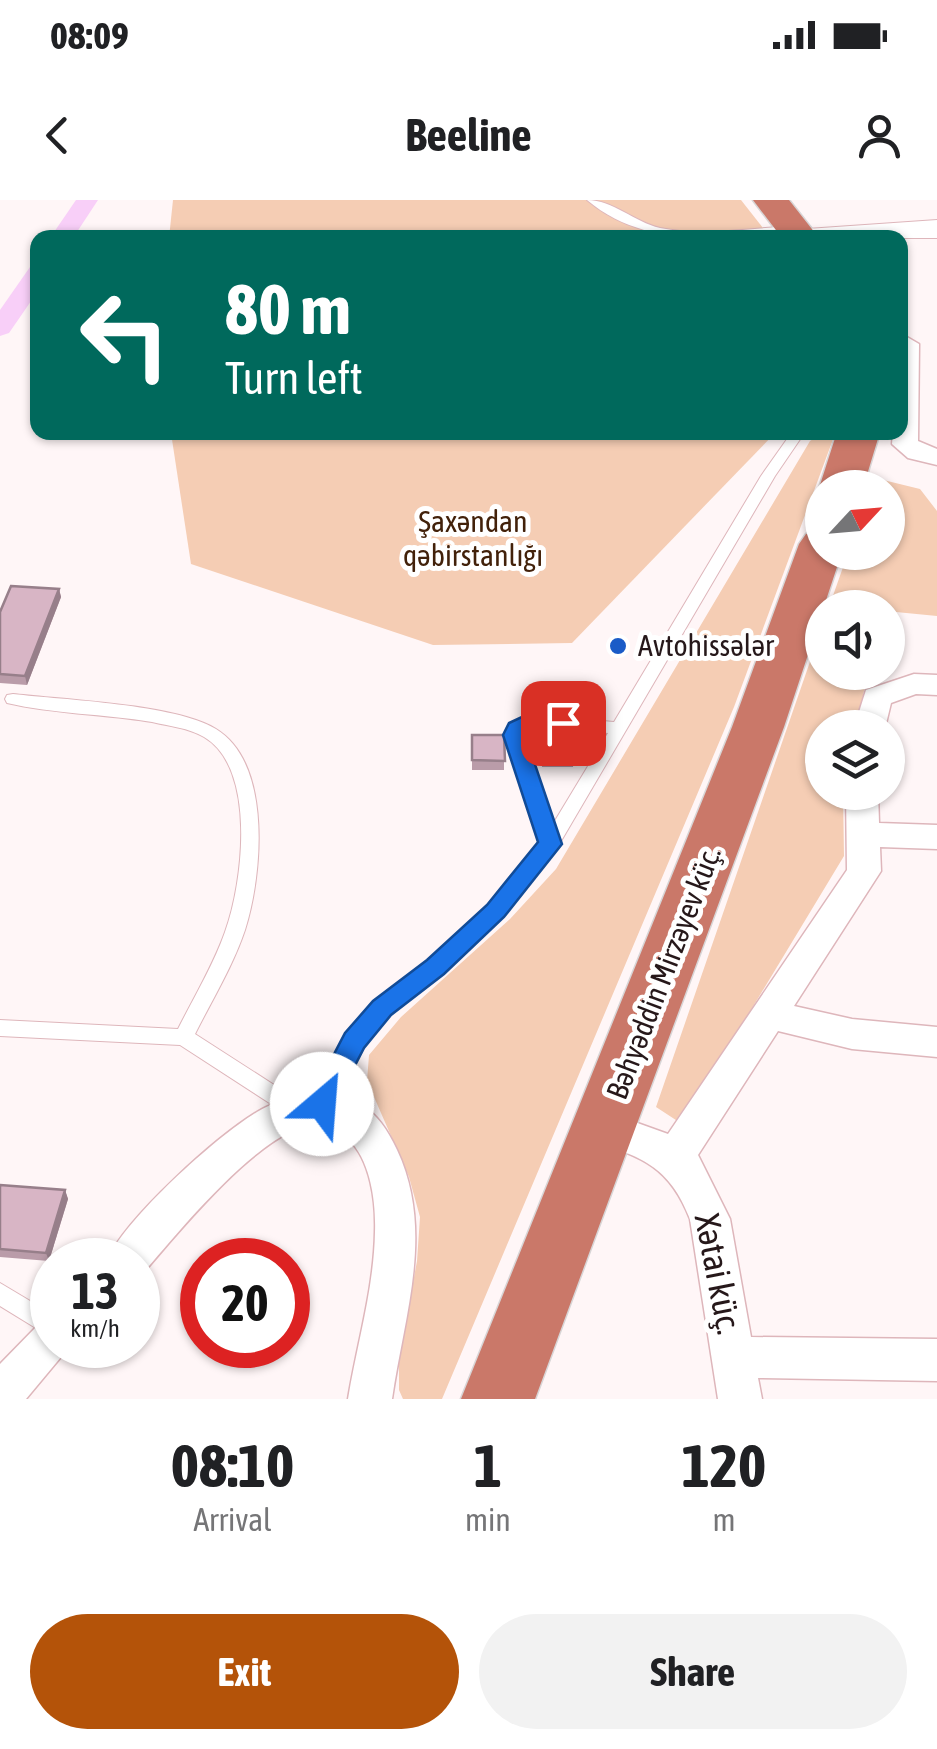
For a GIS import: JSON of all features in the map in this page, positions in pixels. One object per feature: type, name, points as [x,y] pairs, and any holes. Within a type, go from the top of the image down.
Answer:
[{"type":"highway","points":[[771,200],[797,230]]},
{"type":"highway","points":[[847,470],[856,440]]},
{"type":"highway","name":"Bəhyəddin Mirzəyev küç.","points":[[498,1399],[758,728],[813,570]]},
{"type":"street","points":[[908,230],[937,229]]},
{"type":"street","points":[[908,344],[937,343]]},
{"type":"street","points":[[904,440],[917,452],[937,457]]},
{"type":"street","points":[[874,710],[877,697],[914,684],[937,685]]},
{"type":"street","points":[[604,1128],[676,1155],[864,871],[863,810]]},
{"type":"street","points":[[864,834],[937,837]]},
{"type":"street","points":[[770,1013],[812,1029],[937,1042]]},
{"type":"street","points":[[149,1238],[220,1165],[271,1122],[308,1107],[343,1110],[363,1126],[376,1145],[391,1184],[396,1231],[392,1284],[370,1399]]},
{"type":"street","name":"Xətai küç.","points":[[676,1155],[695,1180],[710,1218],[737,1378],[937,1360]]},
{"type":"street","points":[[0,1395],[30,1363]]},
{"type":"lane","points":[[593,200],[632,224],[653,230]]},
{"type":"lane","points":[[0,1028],[184,1037],[308,1107],[354,1040],[382,1008],[436,967],[496,911],[550,844],[768,476],[793,440]]},
{"type":"lane","points":[[13,700],[182,723],[211,733],[238,757],[247,790],[247,868],[238,921],[184,1037]]},
{"type":"lane","points":[[550,844],[516,744],[516,728],[536,720],[617,728]]},
{"type":"lane","points":[[0,1293],[30,1313]]},
{"type":"green space","points":[[173,200],[741,200],[765,230],[170,230]]},
{"type":"green space","name":"Şaxəndan qəbirstanlığı","points":[[172,440],[768,440],[572,643],[433,645],[191,564]]},
{"type":"green space","points":[[833,440],[822,470],[805,470],[805,515],[734,707],[442,1399],[403,1399],[399,1390],[399,1359],[417,1261],[420,1217],[409,1177],[367,1081],[369,1055],[401,1017],[510,919],[556,869],[810,441]]},
{"type":"green space","points":[[905,485],[920,489],[937,511],[937,616],[905,613],[905,590],[835,590],[842,570],[905,570]]},
{"type":"green space","points":[[805,676],[805,690],[864,690],[860,710],[805,710],[805,810],[843,810],[844,856],[682,1124],[656,1107]]},
{"type":"building","points":[[11,586],[59,589],[25,676],[0,674],[0,612]]},
{"type":"building","points":[[540,733],[571,733],[574,758],[542,758]]},
{"type":"building","points":[[472,735],[504,735],[505,761],[472,760]]},
{"type":"building","points":[[0,1185],[65,1190],[51,1238],[30,1238],[30,1252],[0,1249]]},
{"type":"waterway","points":[[66,230],[87,200]]},
{"type":"waterway","points":[[0,328],[30,284]]},
{"type":"place","name":"Avtohissələr","points":[[618,646]]},
{"type":"route","points":[[322,1104],[354,1040],[382,1008],[436,967],[496,911],[550,844],[514,735],[516,728],[536,720],[563,723]]}]
